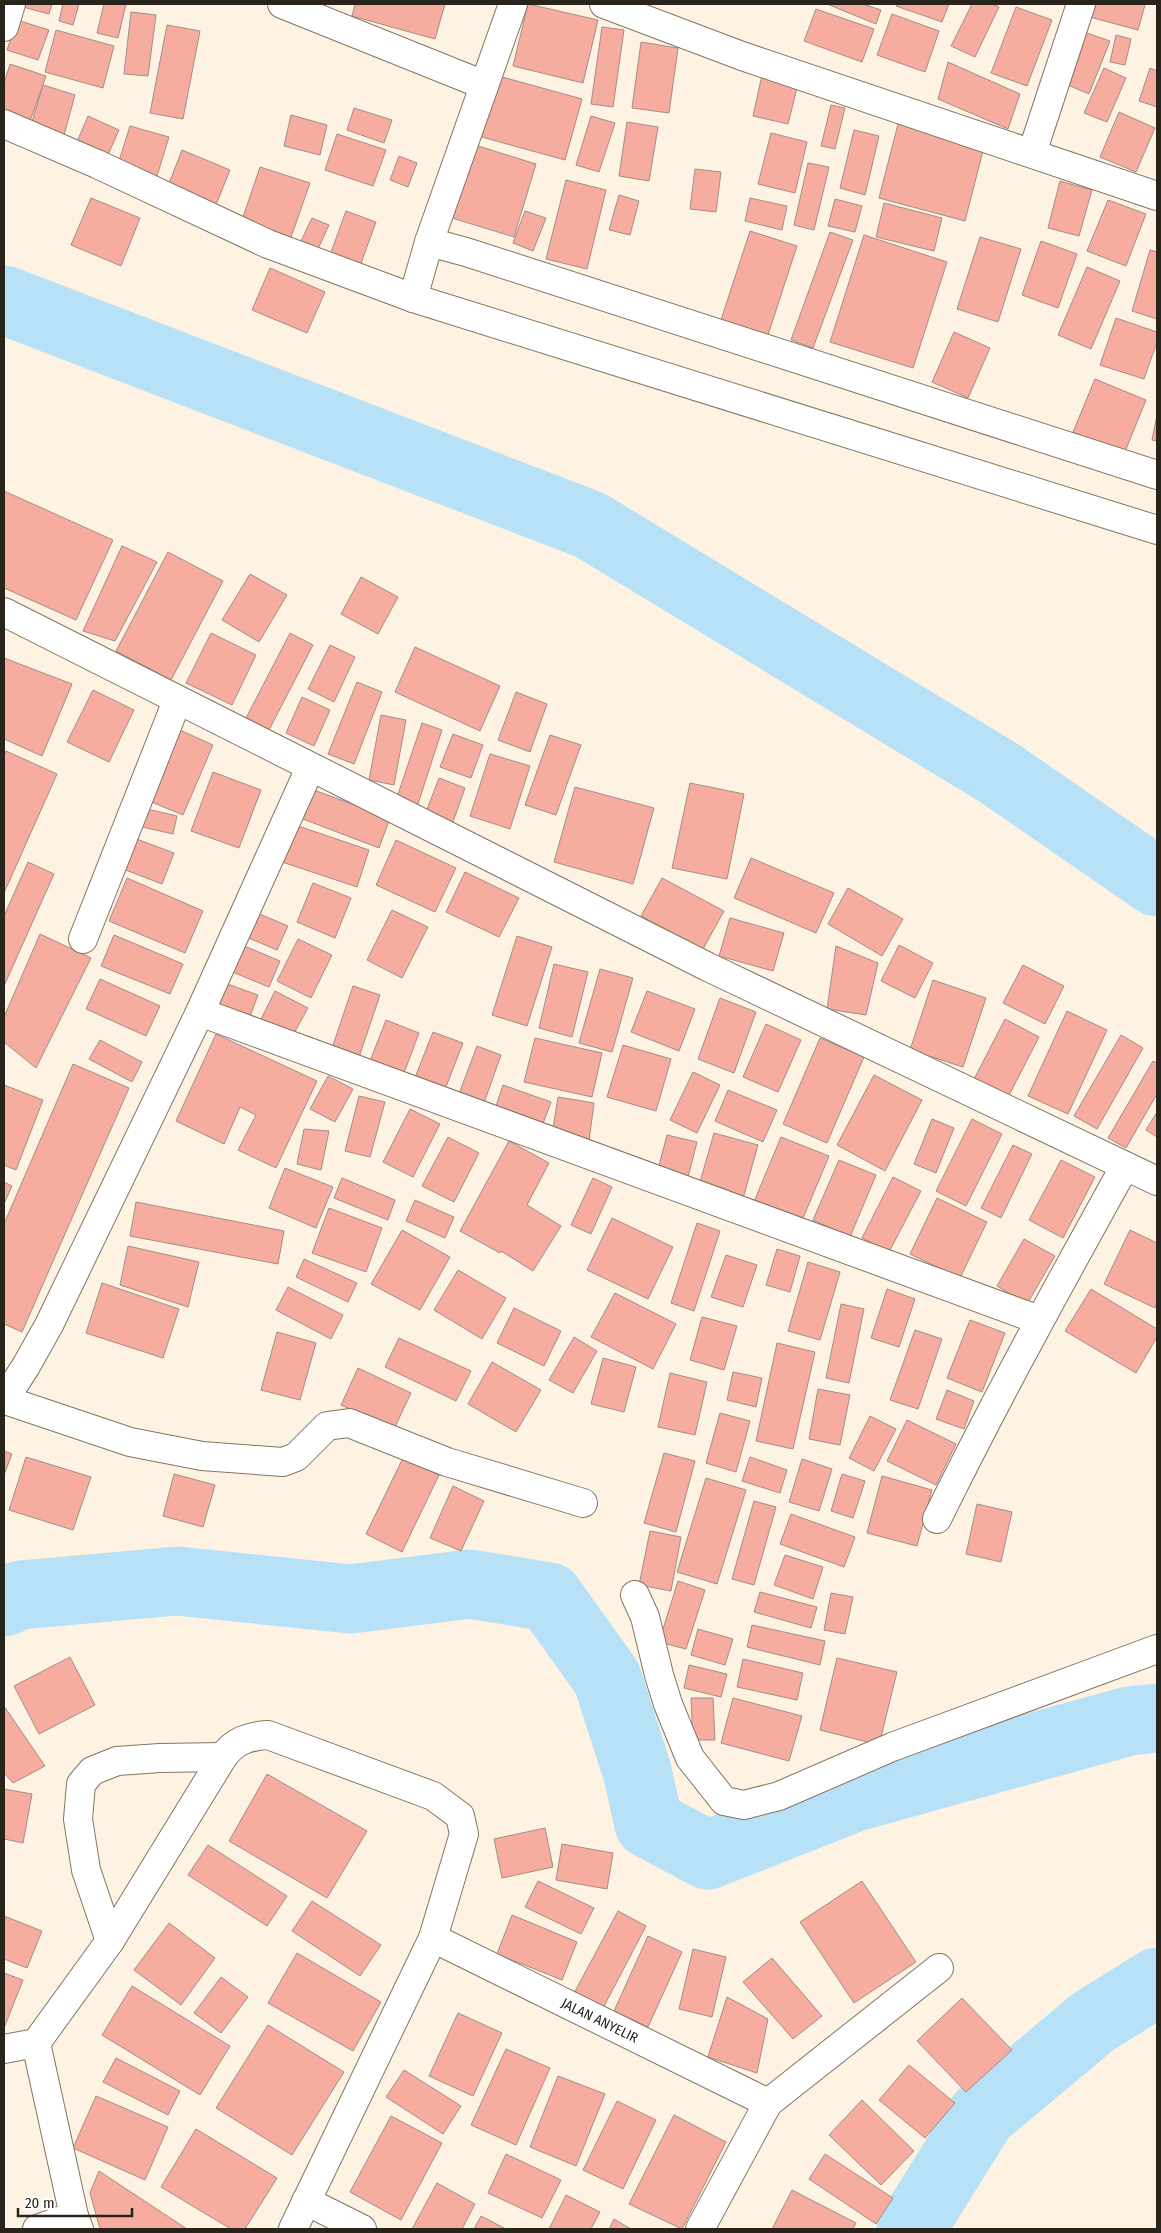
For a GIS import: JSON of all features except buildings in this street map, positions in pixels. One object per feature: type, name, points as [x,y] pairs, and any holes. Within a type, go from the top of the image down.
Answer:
[{"type":"street","points":[[4,27],[11,4]]},
{"type":"street","points":[[282,4],[484,85]]},
{"type":"street","points":[[413,298],[429,242],[513,4]]},
{"type":"street","points":[[604,4],[742,56],[1157,196]]},
{"type":"street","points":[[1032,154],[1081,4]]},
{"type":"street","points":[[4,124],[97,164],[268,244],[413,298],[1157,530]]},
{"type":"street","points":[[429,242],[476,255],[1157,475]]},
{"type":"street","points":[[4,612],[177,701],[708,967],[1157,1181]]},
{"type":"street","points":[[83,939],[177,701]]},
{"type":"street","points":[[310,768],[200,1012],[49,1325],[5,1400],[130,1442],[202,1456],[269,1462],[283,1462],[296,1457],[326,1426],[350,1423],[447,1462],[583,1503]]},
{"type":"street","points":[[200,1012],[1039,1320]]},
{"type":"street","points":[[937,1519],[1039,1320],[1125,1166]]},
{"type":"street","points":[[635,1595],[645,1616],[668,1704],[690,1758],[724,1802],[732,1804],[744,1805],[780,1796],[892,1746],[1157,1649]]},
{"type":"street","points":[[4,2049],[36,2043],[110,1941],[229,1748],[243,1739],[268,1735],[433,1796],[460,1816],[464,1834],[433,1938],[292,2229]]},
{"type":"street","points":[[110,1941],[86,1870],[78,1819],[81,1784],[92,1771],[116,1761],[223,1757]]},
{"type":"street","name":"JALAN ANYELIR","points":[[433,1938],[768,2103]]},
{"type":"street","points":[[700,2229],[768,2103],[939,1968]]},
{"type":"street","points":[[36,2043],[76,2223],[37,2229]]},
{"type":"street","points":[[306,2201],[362,2229]]},
{"type":"waterway","points":[[4,300],[590,525],[999,773],[1157,882]]},
{"type":"waterway","points":[[4,1602],[20,1595],[177,1581],[351,1599],[470,1584],[549,1597],[607,1678],[637,1771],[649,1824],[708,1855],[855,1797],[1129,1721],[1157,1718]]},
{"type":"waterway","points":[[911,2229],[982,2115],[1093,2022],[1157,1982]]}]
